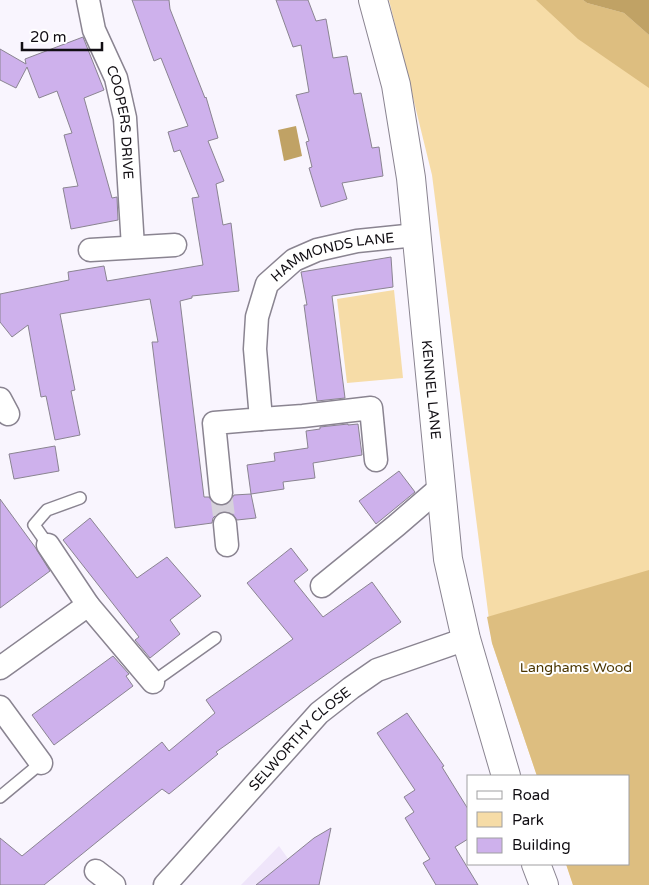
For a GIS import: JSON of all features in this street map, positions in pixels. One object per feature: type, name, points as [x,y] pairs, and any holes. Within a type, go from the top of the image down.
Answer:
[{"type":"street","name":"COOPERS DRIVE","points":[[88,0],[94,30],[116,78],[125,118],[133,247]]},
{"type":"street","name":"KENNEL LANE","points":[[373,0],[396,85],[411,178],[448,559],[466,639],[506,775]]},
{"type":"street","name":"HAMMONDS LANE","points":[[261,419],[254,349],[257,317],[267,284],[294,260],[317,250],[357,241],[416,235]]},
{"type":"street","points":[[90,250],[175,245]]},
{"type":"street","points":[[221,493],[214,424],[371,408],[376,460]]},
{"type":"street","points":[[322,586],[397,526],[441,487]]},
{"type":"street","points":[[48,546],[88,605],[153,682]]},
{"type":"street","points":[[0,668],[88,605]]},
{"type":"street","name":"SELWORTHY CLOSE","points":[[166,885],[319,713],[377,670],[466,639]]},
{"type":"street","points":[[0,707],[41,763]]},
{"type":"street","points":[[536,865],[544,885]]},
{"type":"street","points":[[96,871],[114,885]]},
{"type":"lane","points":[[48,546],[34,525],[47,510],[80,498]]},
{"type":"lane","points":[[153,682],[215,638]]},
{"type":"lane","points":[[0,797],[41,763]]},
{"type":"shaded area","points":[[583,0],[649,0],[649,35],[624,13],[587,3]]},
{"type":"shaded area","points":[[296,126],[302,156],[284,161],[278,130]]},
{"type":"shaded area","points":[[279,846],[307,885],[241,885]]},
{"type":"green space","points":[[389,0],[583,0],[587,3],[624,13],[649,35],[649,885],[573,885],[566,865],[629,865],[629,775],[537,775],[492,643],[432,175]]},
{"type":"green space","points":[[536,0],[583,0],[587,3],[624,13],[649,35],[649,88],[578,39]]},
{"type":"green space","points":[[394,290],[403,378],[347,383],[337,299]]},
{"type":"green space","name":"Langhams Wood","points":[[649,570],[649,885],[573,885],[566,865],[629,865],[629,775],[537,775],[492,643],[487,617]]},
{"type":"building","points":[[132,0],[169,0],[170,9],[206,97],[218,138],[208,141],[224,181],[216,184],[223,225],[231,223],[239,291],[192,296],[192,298],[180,301],[204,497],[209,497],[215,505],[222,506],[229,503],[234,495],[251,494],[256,518],[237,520],[231,512],[223,511],[213,518],[212,523],[175,528],[152,342],[158,342],[150,299],[60,314],[75,390],[71,391],[80,435],[55,440],[46,396],[41,397],[28,325],[12,337],[0,322],[0,294],[69,280],[68,272],[104,266],[107,281],[203,265],[192,198],[199,197],[180,150],[174,152],[168,132],[188,126],[161,58],[154,61]]},
{"type":"building","points":[[276,0],[308,0],[316,21],[326,19],[333,58],[347,56],[354,94],[361,93],[372,148],[379,147],[383,176],[342,183],[347,199],[321,207],[309,168],[312,167],[306,142],[309,141],[296,95],[309,92],[301,45],[293,47]]},
{"type":"building","points":[[83,37],[104,90],[84,98],[112,198],[117,197],[118,220],[71,229],[63,188],[78,186],[64,135],[72,133],[57,91],[39,98],[27,67],[16,88],[0,80],[0,49],[26,64],[25,59]]},
{"type":"building","points":[[391,257],[393,287],[332,296],[345,398],[317,401],[304,305],[307,305],[301,272]]},
{"type":"building","points":[[358,424],[362,455],[313,463],[315,478],[283,482],[284,489],[251,494],[247,465],[275,461],[274,453],[308,448],[306,431],[320,429],[320,427]]},
{"type":"building","points":[[55,446],[59,471],[14,479],[9,454]]},
{"type":"building","points":[[399,471],[415,492],[376,524],[359,501]]},
{"type":"building","points":[[0,499],[50,571],[0,608]]},
{"type":"building","points":[[90,518],[137,578],[167,557],[201,596],[170,620],[180,634],[150,658],[135,640],[139,637],[63,540]]},
{"type":"building","points":[[291,548],[308,570],[294,581],[323,617],[372,582],[401,622],[216,752],[218,754],[169,794],[162,789],[44,885],[0,885],[0,838],[22,856],[162,742],[169,751],[215,713],[206,700],[293,639],[247,583]]},
{"type":"building","points":[[113,656],[129,674],[126,676],[133,686],[54,745],[32,715]]},
{"type":"building","points":[[407,713],[444,766],[442,767],[467,807],[467,840],[455,847],[478,885],[436,885],[423,863],[430,859],[405,818],[414,812],[404,797],[415,790],[377,733]]},
{"type":"building","points":[[331,828],[319,885],[256,885],[314,838]]},
{"type":"tunnel","points":[[221,493],[225,524]]}]
